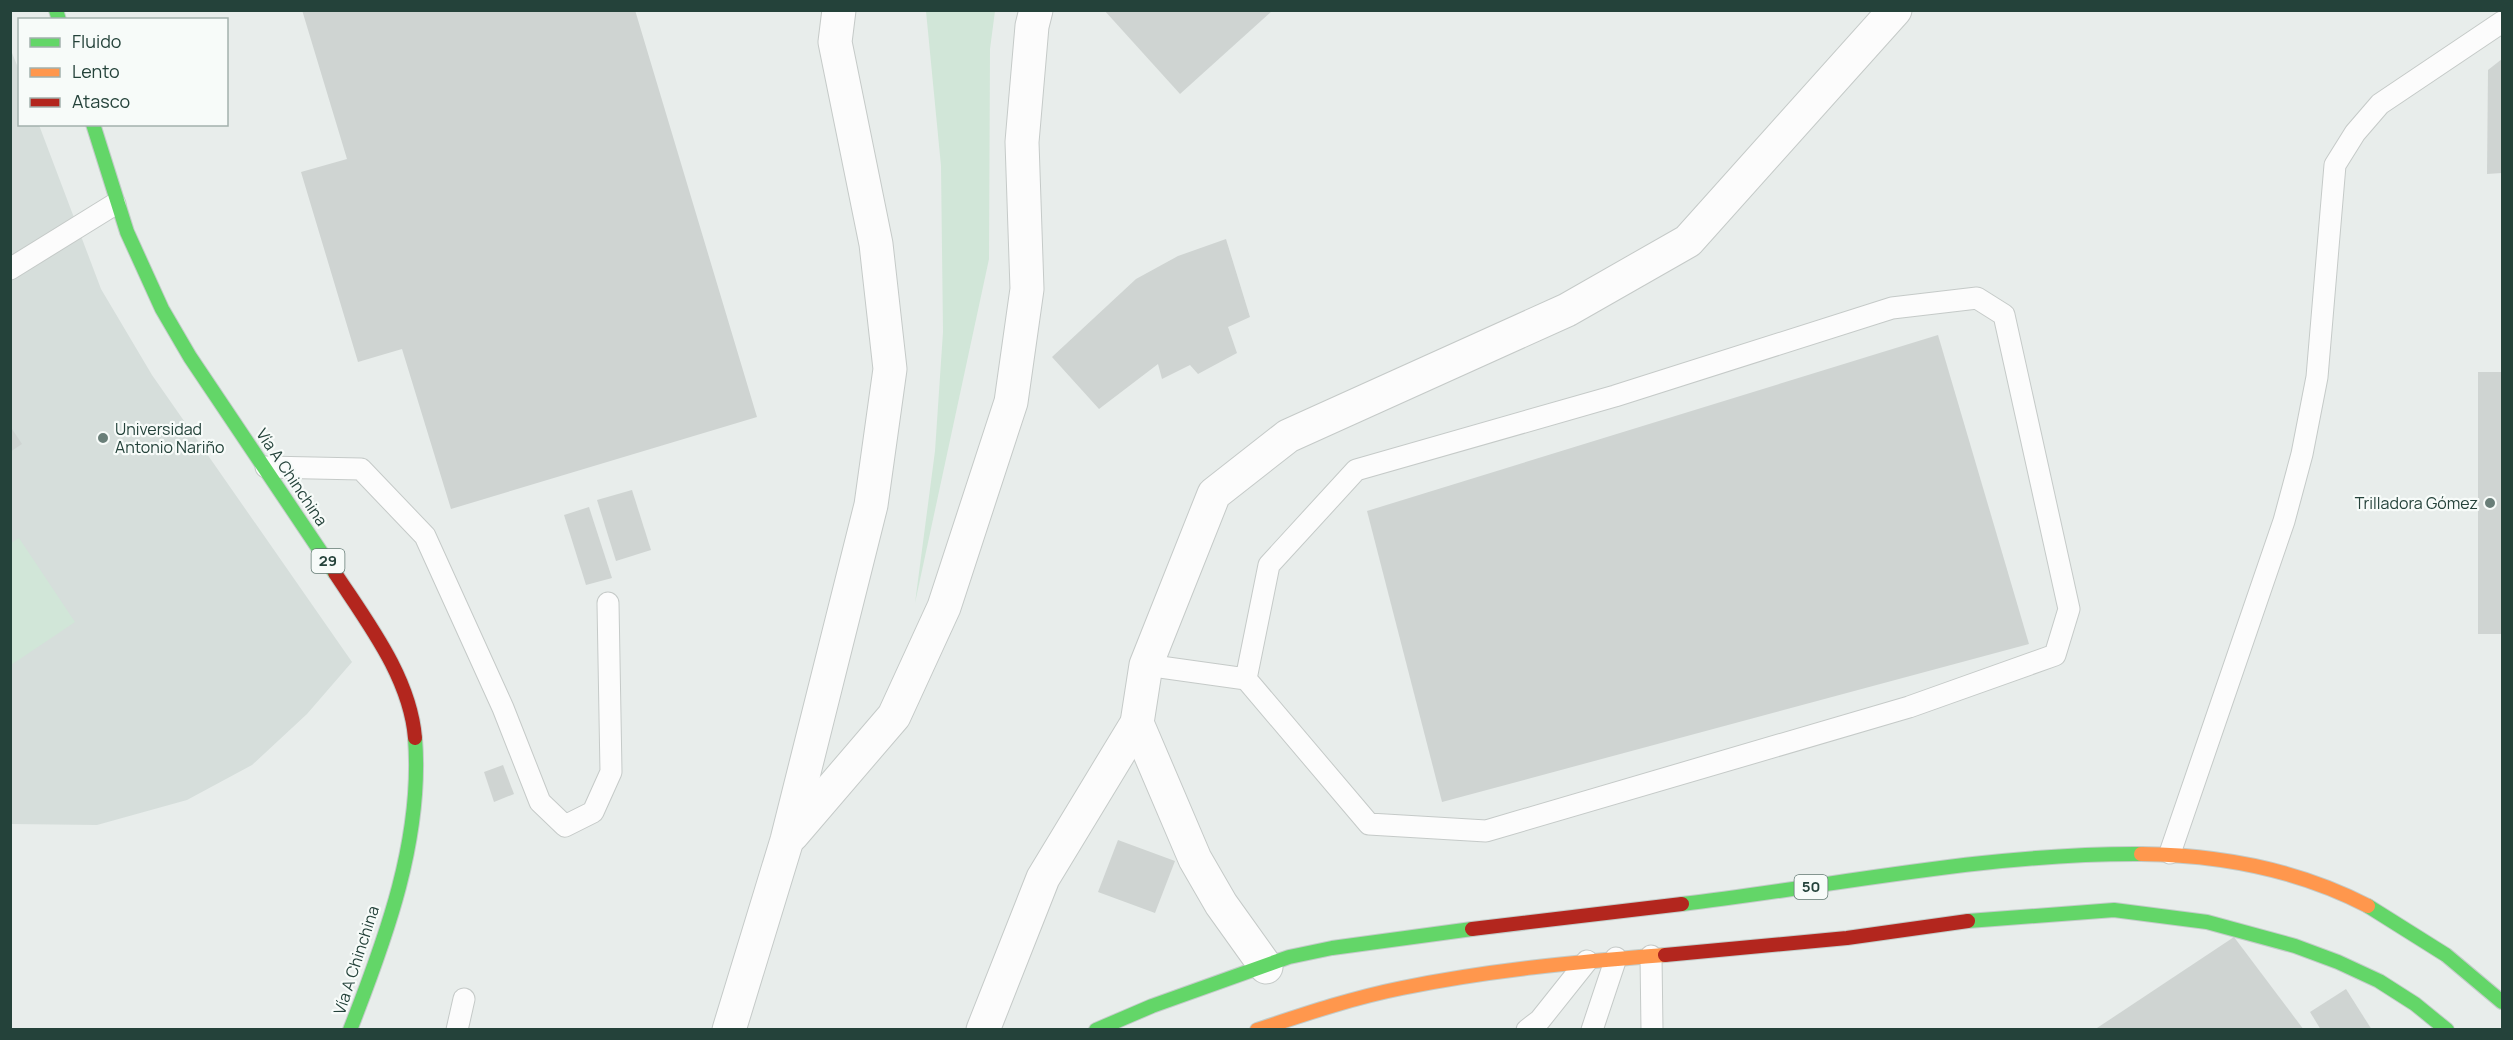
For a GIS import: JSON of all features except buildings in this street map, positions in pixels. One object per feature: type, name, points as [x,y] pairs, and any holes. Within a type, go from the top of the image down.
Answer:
[{"type":"main road","name":"Vía A Chinchina","points":[[94,126],[116,204],[132,249],[175,334],[266,467],[396,674],[413,727],[417,775],[411,826],[387,923],[350,1029]]},
{"type":"main road","name":"50","points":[[1096,1029],[1136,1011],[1287,958],[1483,926],[1739,897],[1969,865],[2073,855],[2170,853],[2243,862],[2289,872],[2329,887],[2412,929],[2473,975],[2502,1002]]},
{"type":"main road","points":[[1257,1029],[1335,1002],[1500,972],[1616,958],[1844,939],[1973,920],[2119,910],[2221,923],[2270,937],[2384,983],[2412,999],[2447,1029]]},
{"type":"street","points":[[729,1029],[786,840],[871,505],[890,369],[876,244],[835,42],[839,10]]},
{"type":"street","points":[[786,840],[894,716],[944,607],[1011,402],[1028,289],[1022,142],[1032,26],[1036,10]]},
{"type":"street","points":[[983,1029],[1043,878],[1137,723],[1146,665],[1214,494],[1288,436],[1567,310],[1688,241],[1895,10]]},
{"type":"street","points":[[1137,723],[1195,859],[1221,904],[1266,967]]},
{"type":"lane","points":[[2170,853],[2284,521],[2302,454],[2317,377],[2330,251],[2335,165],[2355,134],[2380,104],[2502,22]]},
{"type":"lane","points":[[10,269],[116,204]]},
{"type":"lane","points":[[1146,665],[1246,679],[1369,824],[1486,831],[1909,707],[2055,655],[2069,609],[2004,315],[1977,298],[1892,308],[1615,396],[1356,470],[1269,565],[1246,679]]},
{"type":"lane","points":[[266,467],[361,469],[425,537],[503,708],[540,802],[565,826],[593,812],[611,772],[608,603]]},
{"type":"lane","points":[[1651,956],[1652,1029]]},
{"type":"lane","points":[[1592,1029],[1616,958]]},
{"type":"lane","points":[[1527,1029],[1540,1020],[1587,961]]},
{"type":"lane","points":[[457,1029],[464,999]]},
{"type":"shaded area","name":"Universidad Antonio Nariño","points":[[10,48],[18,68],[18,126],[39,126],[101,289],[152,375],[352,662],[307,714],[252,765],[187,800],[97,825],[11,824]]},
{"type":"green space","points":[[926,11],[995,11],[990,49],[989,259],[915,603],[935,451],[943,332],[941,166]]},
{"type":"green space","points":[[19,538],[75,622],[11,665],[11,543]]},
{"type":"traffic: fast","points":[[56,10],[58,18]]},
{"type":"traffic: fast","points":[[94,126],[127,232],[162,309],[190,357],[335,573]]},
{"type":"traffic: fast","points":[[350,1030],[376,960],[399,887],[413,813],[416,775],[415,738]]},
{"type":"traffic: fast","points":[[1682,904],[1968,865],[2083,855],[2141,854]]},
{"type":"traffic: fast","points":[[2368,906],[2446,955],[2502,1002]]},
{"type":"traffic: fast","points":[[1968,921],[2114,910],[2207,922],[2295,946],[2338,962],[2379,981],[2415,1004],[2447,1030]]},
{"type":"traffic: fast","points":[[1096,1030],[1152,1006],[1289,957],[1332,948],[1472,929]]},
{"type":"traffic: slow","points":[[2141,854],[2200,857],[2258,867],[2314,882],[2368,906]]},
{"type":"traffic: slow","points":[[1257,1030],[1347,1001],[1467,976],[1533,967],[1665,955]]},
{"type":"traffic: jam","points":[[335,573],[373,631],[396,672],[405,693],[415,738]]},
{"type":"traffic: jam","points":[[1472,929],[1682,904]]},
{"type":"traffic: jam","points":[[1665,955],[1847,938],[1968,921]]},
{"type":"place","name":"Universidad Antonio Nariño","points":[[103,438]]},
{"type":"place","name":"Trilladora Gómez","points":[[2490,503]]}]
